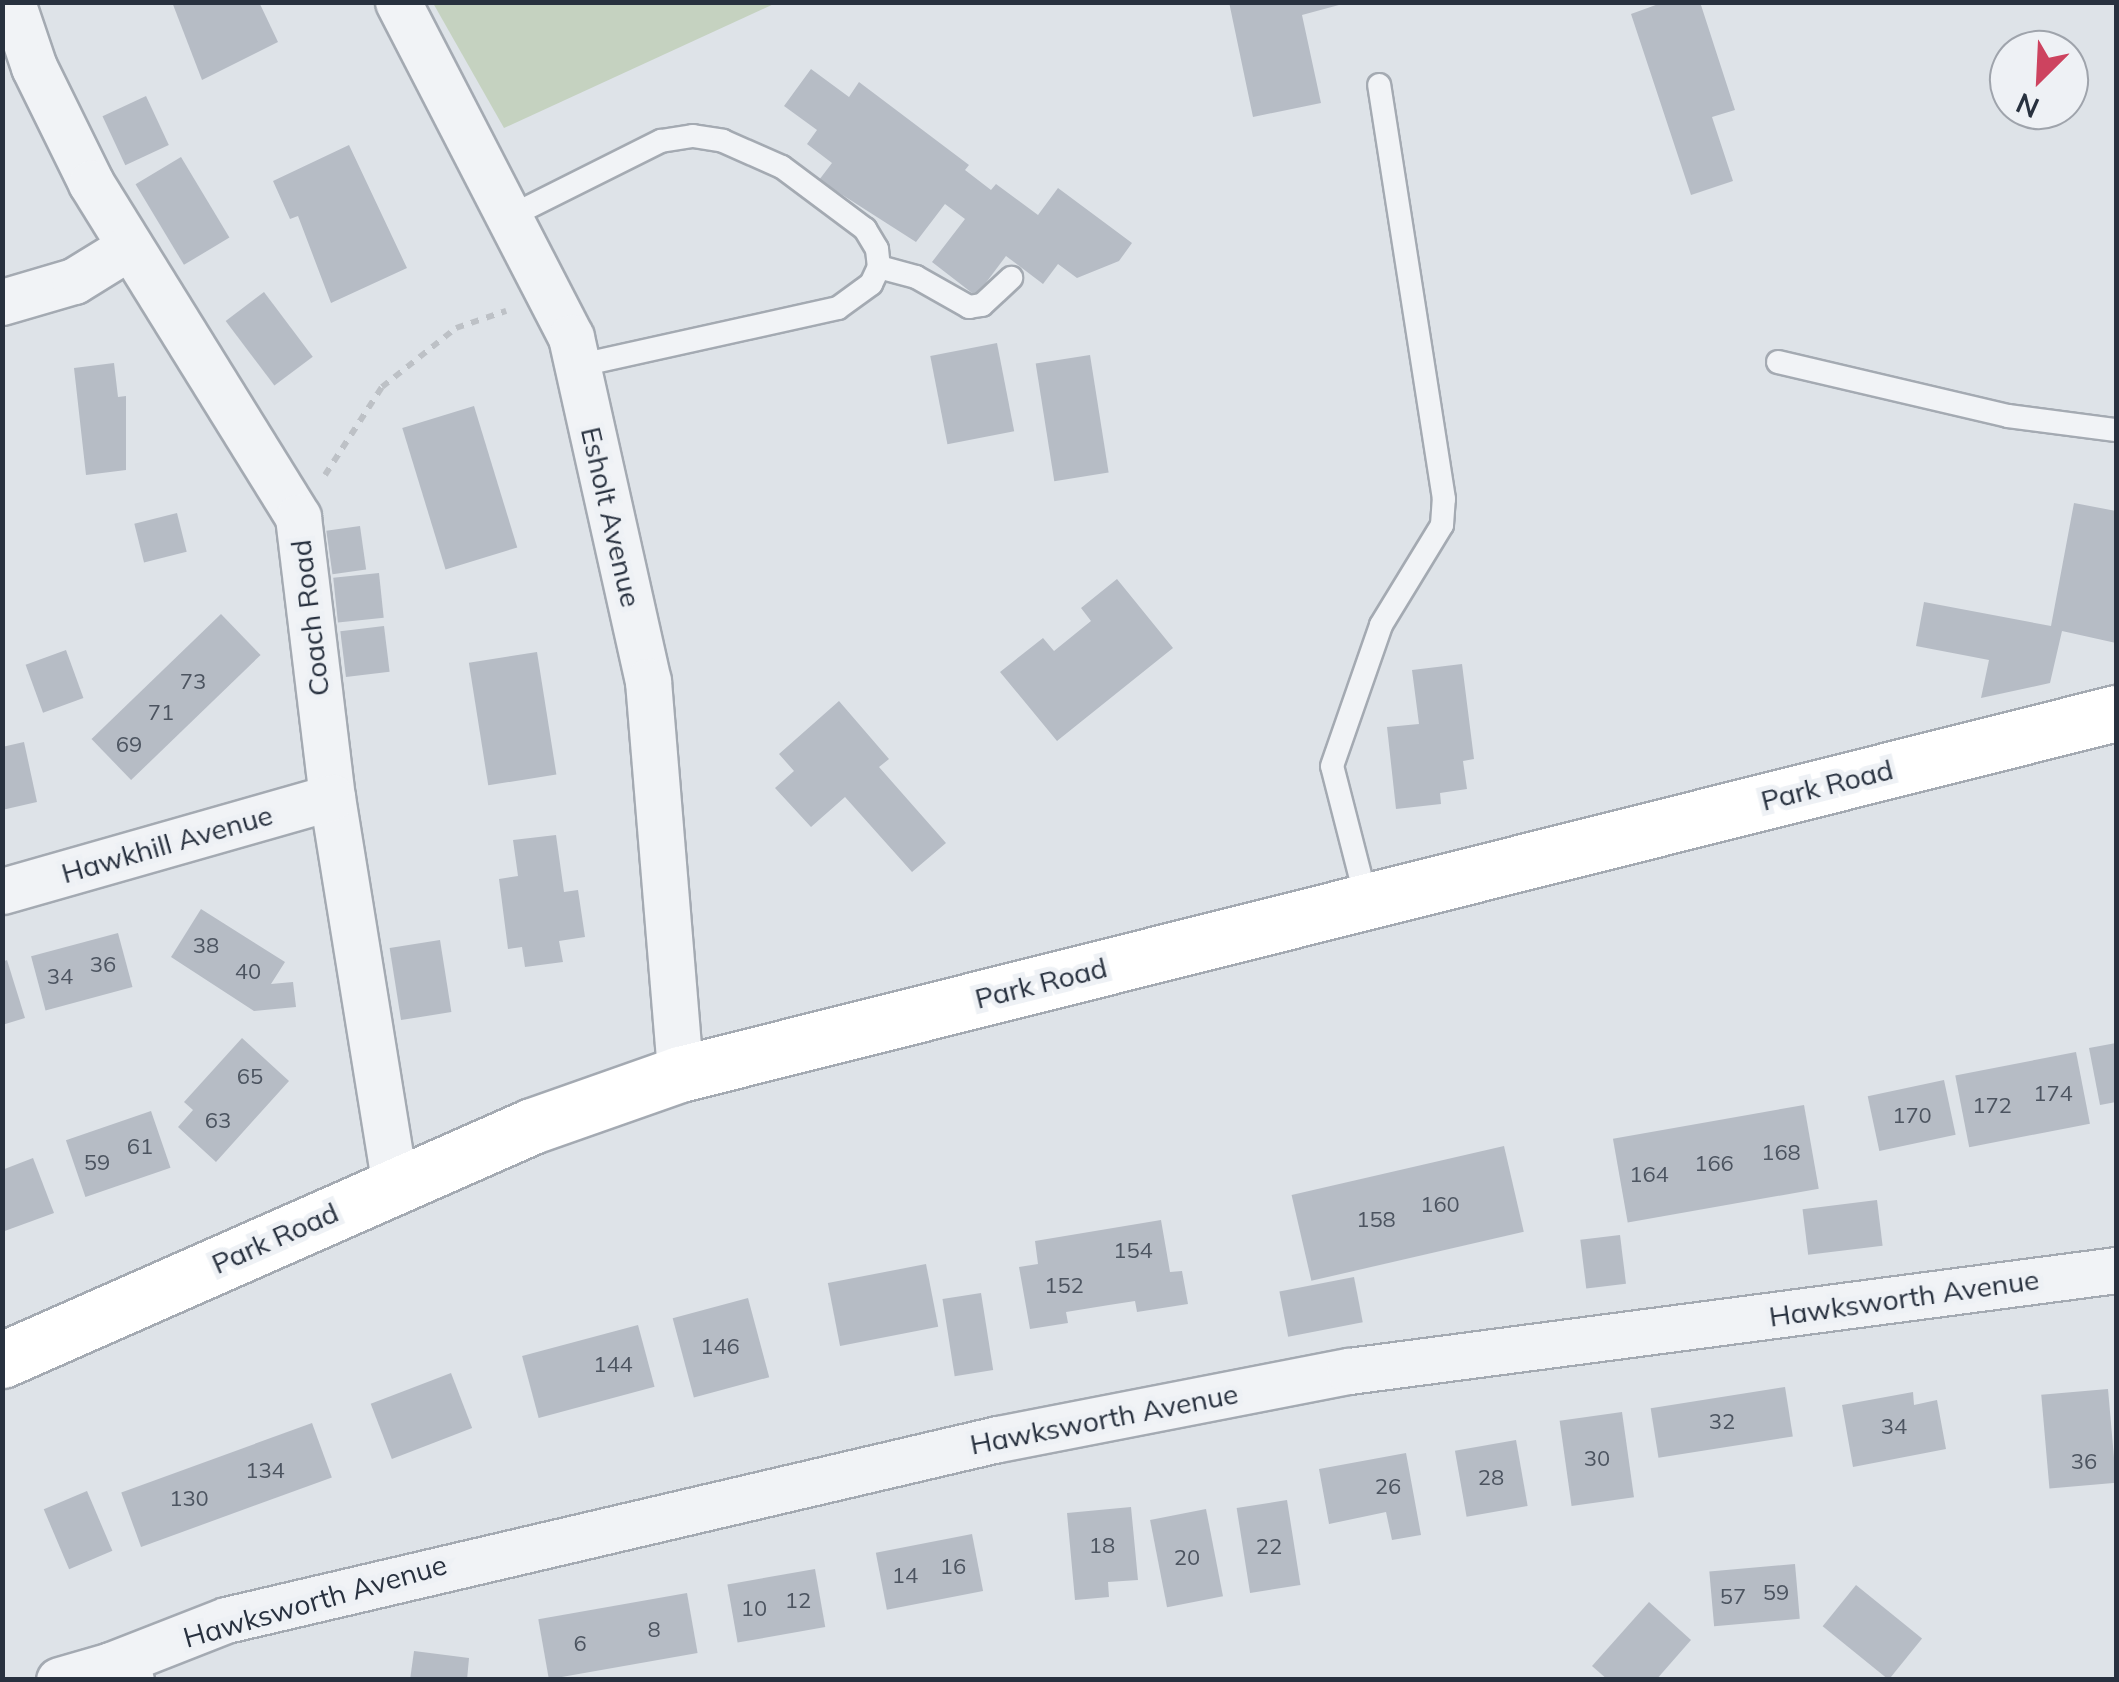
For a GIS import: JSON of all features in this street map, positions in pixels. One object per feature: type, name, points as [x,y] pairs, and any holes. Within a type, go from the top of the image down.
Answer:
[{"type":"main road","name":"Park Road","points":[[2,1360],[395,1184],[680,1074],[2116,713]]},
{"type":"street","name":"Coach Road","points":[[12,2],[34,67],[129,248],[298,517],[332,797],[395,1184]]},
{"type":"street","name":"Esholt Avenue","points":[[398,2],[550,296],[578,366],[648,681],[680,1074]]},
{"type":"street","points":[[2,302],[74,282],[129,248]]},
{"type":"street","name":"Hawkhill Avenue","points":[[2,890],[332,797]]},
{"type":"street","name":"Hawksworth Avenue","points":[[59,1680],[121,1672],[284,1606],[998,1439],[1349,1371],[2116,1270]]},
{"type":"lane","points":[[1367,902],[1332,766],[1381,625],[1442,525],[1444,499],[1378,85]]},
{"type":"lane","points":[[509,218],[661,141],[693,136],[754,152],[824,196],[865,229],[879,268]]},
{"type":"lane","points":[[879,268],[916,278],[970,307],[982,306],[1011,278]]},
{"type":"lane","points":[[578,366],[838,308],[864,291],[879,268]]},
{"type":"lane","points":[[1778,362],[2008,416],[2116,430]]},
{"type":"path","points":[[298,517],[382,386],[456,328],[550,296]]},
{"type":"green space","points":[[433,3],[776,3],[504,128]]},
{"type":"building","points":[[172,2],[259,2],[278,42],[202,80]]},
{"type":"building","points":[[1229,2],[1350,2],[1302,15],[1321,103],[1253,117]]},
{"type":"building","points":[[1664,2],[1700,2],[1735,110],[1712,117],[1733,181],[1691,195],[1631,14]]},
{"type":"building","points":[[811,69],[849,97],[859,82],[969,165],[965,170],[991,190],[996,184],[1038,215],[1058,188],[1132,243],[1119,261],[1077,278],[1058,264],[1043,284],[1006,256],[976,296],[932,262],[965,219],[945,204],[916,242],[819,180],[832,163],[807,144],[817,130],[784,106]]},
{"type":"building","points":[[146,96],[169,145],[125,165],[102,116]]},
{"type":"building","points":[[349,145],[407,268],[331,303],[298,216],[290,219],[273,181]]},
{"type":"building","points":[[181,157],[229,238],[184,265],[136,184]]},
{"type":"building","points":[[264,292],[313,357],[274,386],[226,321]]},
{"type":"building","points":[[997,343],[1014,431],[947,444],[930,356]]},
{"type":"building","points":[[1090,355],[1109,473],[1054,481],[1036,364]]},
{"type":"building","points":[[114,363],[118,397],[126,396],[126,470],[86,475],[74,368]]},
{"type":"building","points":[[474,406],[517,548],[446,569],[402,428]]},
{"type":"building","points":[[2074,503],[2116,511],[2116,643],[2062,631],[2050,683],[1981,698],[1989,660],[1916,646],[1924,602],[2051,626]]},
{"type":"building","points":[[177,513],[187,552],[144,562],[134,524]]},
{"type":"building","points":[[360,526],[366,570],[332,574],[326,531]]},
{"type":"building","points":[[379,573],[384,618],[338,623],[333,578]]},
{"type":"building","points":[[1117,579],[1173,648],[1057,741],[1000,672],[1043,638],[1054,651],[1091,621],[1081,608]]},
{"type":"building","points":[[221,614],[261,655],[131,780],[92,739]]},
{"type":"building","points":[[384,626],[390,672],[346,677],[340,631]]},
{"type":"building","points":[[66,650],[83,698],[43,713],[26,665]]},
{"type":"building","points":[[537,652],[556,774],[488,785],[469,663]]},
{"type":"building","points":[[1462,664],[1474,759],[1463,761],[1467,789],[1440,793],[1441,804],[1396,809],[1387,727],[1419,724],[1412,670]]},
{"type":"building","points":[[839,701],[889,759],[879,767],[946,843],[912,872],[845,797],[811,827],[775,788],[794,771],[779,754]]},
{"type":"building","points":[[24,742],[37,802],[2,810],[2,747]]},
{"type":"building","points":[[556,835],[564,892],[578,890],[585,937],[559,941],[563,962],[525,967],[522,947],[508,949],[499,879],[518,876],[513,840]]},
{"type":"building","points":[[201,909],[285,962],[271,984],[293,982],[296,1007],[254,1011],[171,957]]},
{"type":"building","points":[[118,933],[132,987],[46,1010],[31,956]]},
{"type":"building","points":[[440,940],[451,1012],[401,1020],[390,948]]},
{"type":"building","points":[[7,960],[25,1018],[2,1025],[2,962]]},
{"type":"building","points":[[242,1038],[289,1081],[216,1162],[178,1127],[193,1110],[184,1102]]},
{"type":"building","points":[[2116,1043],[2116,1102],[2100,1105],[2089,1048]]},
{"type":"building","points":[[2076,1052],[2090,1124],[1969,1147],[1955,1075]]},
{"type":"building","points":[[1944,1080],[1956,1135],[1879,1151],[1868,1096]]},
{"type":"building","points":[[1804,1105],[1819,1189],[1628,1222],[1613,1139]]},
{"type":"building","points":[[151,1111],[171,1168],[85,1197],[66,1140]]},
{"type":"building","points":[[1504,1146],[1524,1232],[1311,1281],[1292,1195]]},
{"type":"building","points":[[33,1158],[54,1213],[2,1232],[2,1170]]},
{"type":"building","points":[[1877,1200],[1883,1246],[1808,1255],[1803,1209]]},
{"type":"building","points":[[1161,1220],[1170,1272],[1182,1271],[1188,1304],[1137,1312],[1135,1301],[1109,1305],[1066,1312],[1068,1323],[1030,1329],[1019,1267],[1038,1264],[1035,1241]]},
{"type":"building","points":[[1620,1235],[1626,1284],[1586,1289],[1580,1240]]},
{"type":"building","points":[[926,1264],[938,1327],[840,1346],[828,1283]]},
{"type":"building","points":[[1354,1277],[1363,1322],[1288,1337],[1279,1292]]},
{"type":"building","points":[[981,1293],[993,1370],[955,1376],[942,1299]]},
{"type":"building","points":[[748,1298],[769,1377],[694,1397],[673,1318]]},
{"type":"building","points":[[638,1325],[655,1387],[539,1418],[522,1356]]},
{"type":"building","points":[[451,1373],[472,1428],[392,1459],[371,1404]]},
{"type":"building","points":[[1785,1387],[1793,1436],[1658,1458],[1651,1408]]},
{"type":"building","points":[[2108,1389],[2116,1483],[2049,1488],[2041,1395]]},
{"type":"building","points":[[1913,1392],[1914,1405],[1937,1400],[1946,1449],[1853,1467],[1842,1405]]},
{"type":"building","points":[[1622,1412],[1634,1497],[1572,1506],[1560,1421]]},
{"type":"building","points":[[312,1423],[332,1478],[141,1547],[121,1492]]},
{"type":"building","points":[[1516,1440],[1528,1506],[1467,1517],[1455,1451]]},
{"type":"building","points":[[1406,1453],[1421,1535],[1392,1540],[1386,1512],[1329,1524],[1319,1469]]},
{"type":"building","points":[[87,1491],[112,1551],[69,1569],[44,1509]]},
{"type":"building","points":[[1287,1500],[1300,1585],[1250,1593],[1237,1508]]},
{"type":"building","points":[[1131,1507],[1138,1580],[1108,1582],[1109,1597],[1075,1600],[1067,1513]]},
{"type":"building","points":[[1206,1509],[1223,1596],[1167,1607],[1150,1520]]},
{"type":"building","points":[[972,1534],[983,1591],[887,1610],[876,1553]]},
{"type":"building","points":[[1795,1564],[1800,1619],[1714,1626],[1709,1571]]},
{"type":"building","points":[[815,1569],[825,1627],[738,1643],[727,1584]]},
{"type":"building","points":[[1856,1585],[1922,1638],[1889,1680],[1823,1626]]},
{"type":"building","points":[[687,1593],[698,1653],[549,1679],[538,1619]]},
{"type":"building","points":[[1649,1602],[1691,1640],[1656,1680],[1608,1680],[1592,1666]]},
{"type":"building","points":[[414,1651],[469,1658],[467,1680],[410,1680]]}]
